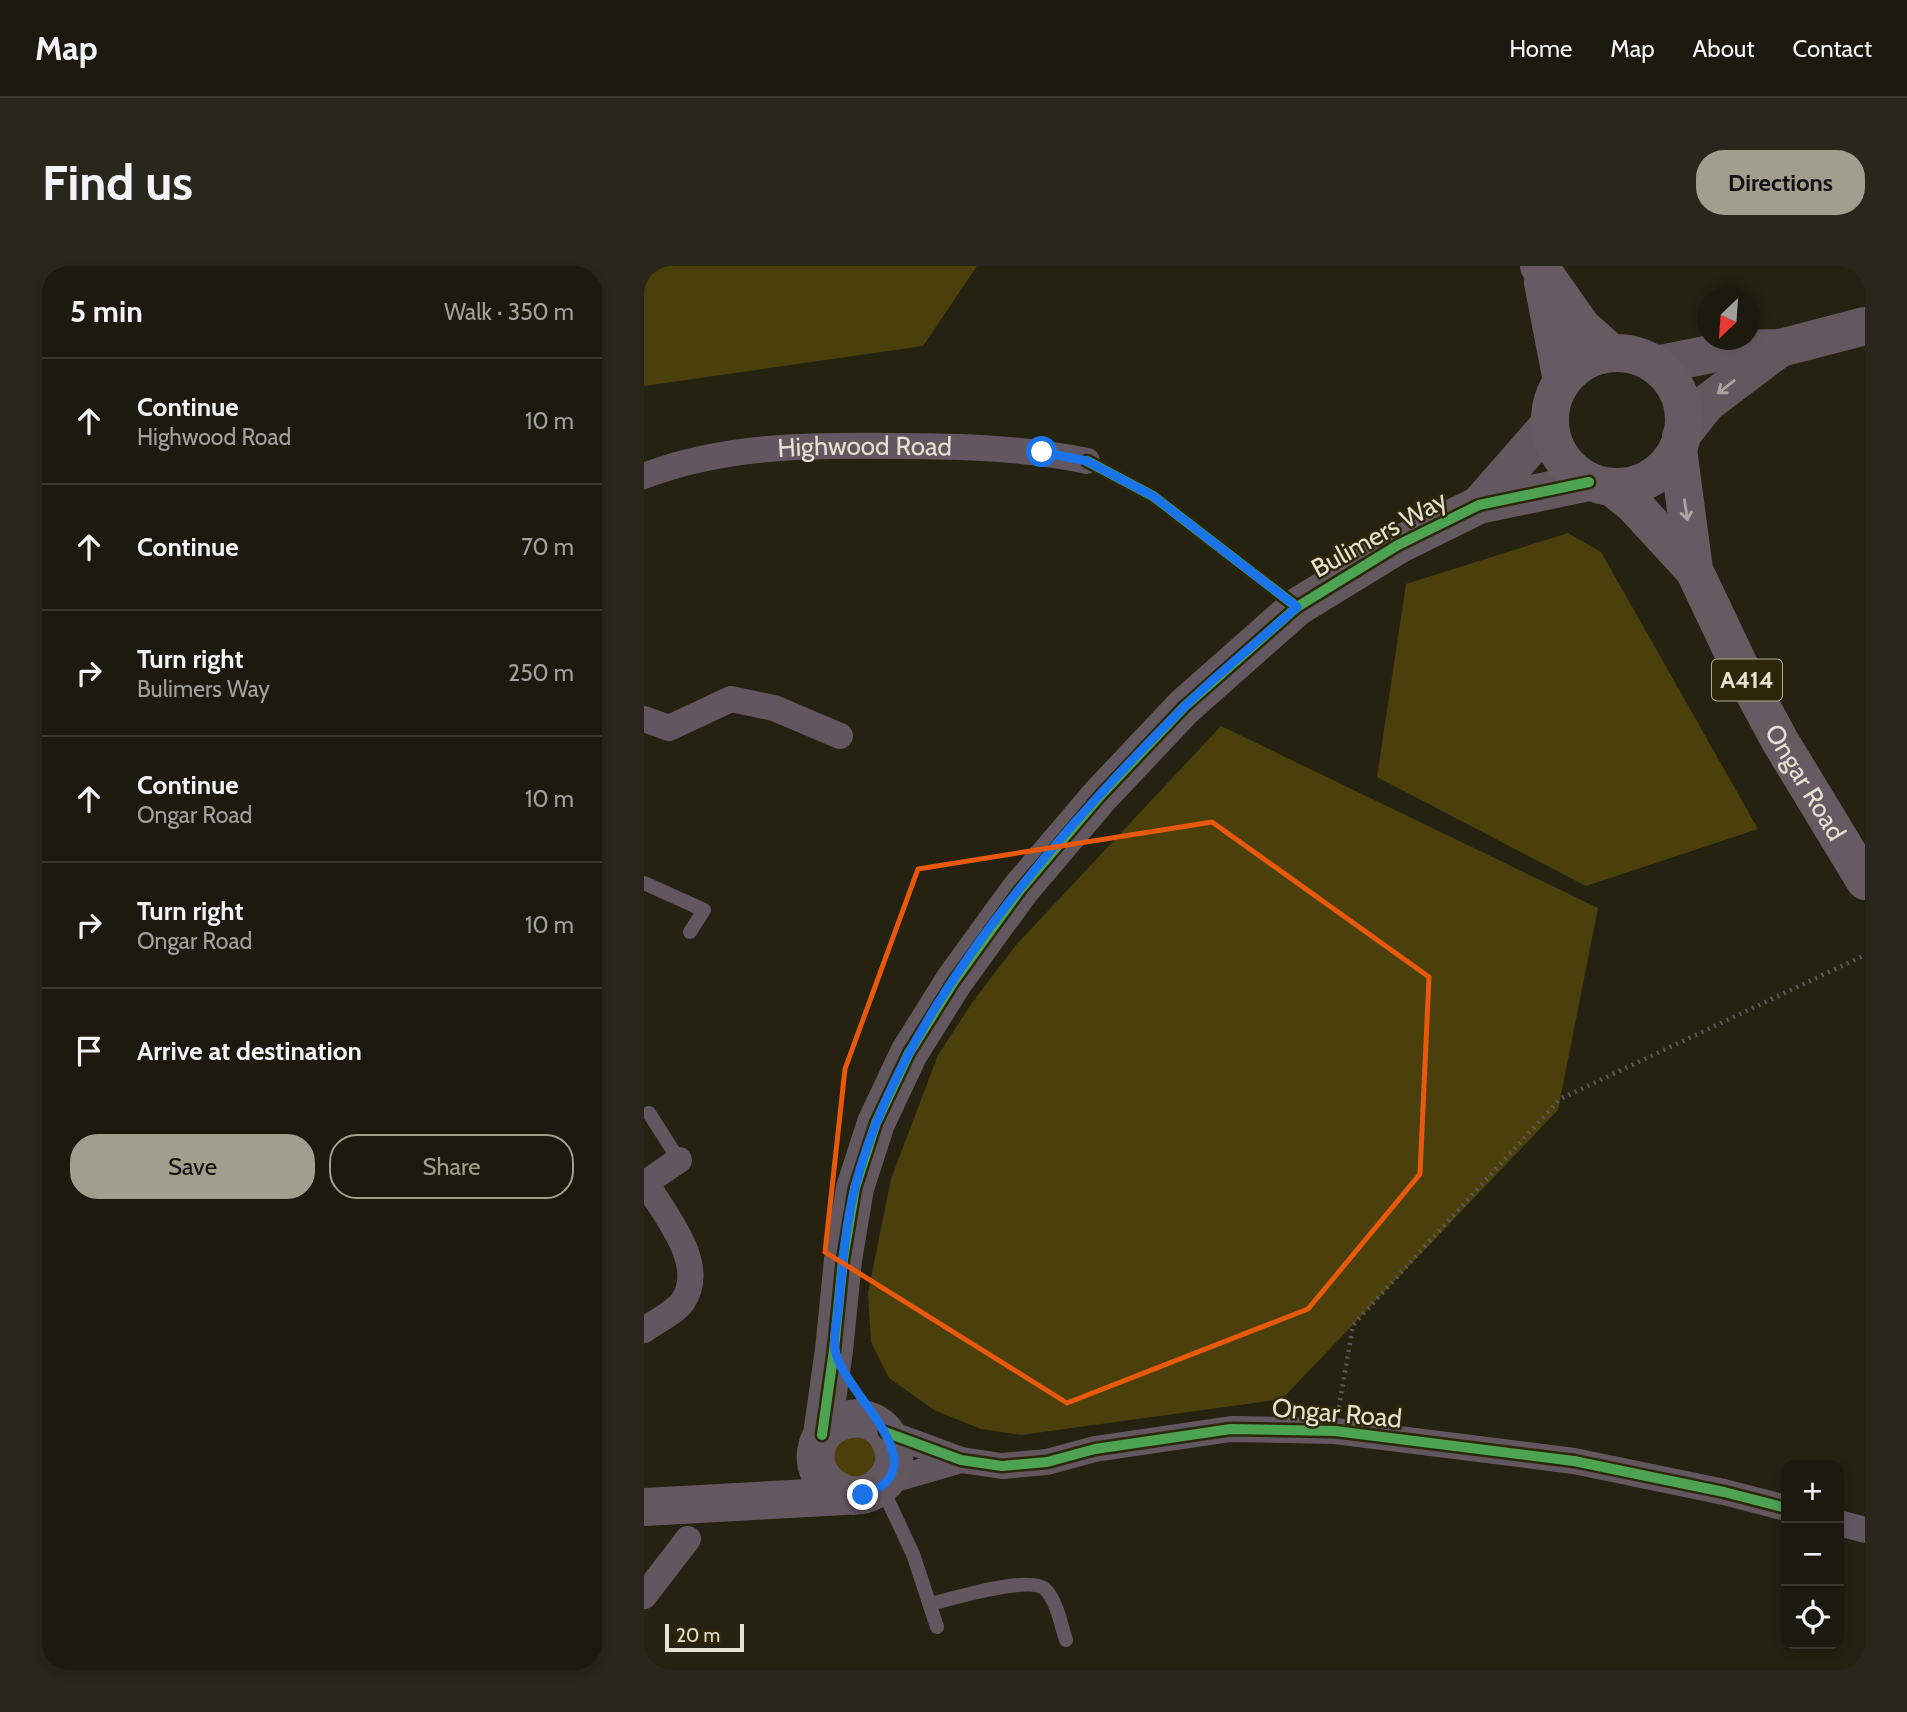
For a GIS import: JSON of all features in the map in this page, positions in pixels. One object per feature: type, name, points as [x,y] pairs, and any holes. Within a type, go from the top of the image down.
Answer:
[{"type":"highway","points":[[1540,268],[1582,327],[1611,353]]},
{"type":"highway","points":[[1540,268],[1562,381]]},
{"type":"highway","points":[[1611,353],[1627,353],[1656,365],[1677,389],[1683,411],[1680,442],[1666,467],[1648,480],[1633,486],[1601,485],[1566,464],[1558,453],[1549,425],[1552,402],[1562,381],[1575,367],[1592,357],[1611,353]]},
{"type":"highway","name":"Ongar Road","points":[[1680,442],[1695,570]]},
{"type":"highway","name":"Ongar Road","points":[[1601,485],[1634,505],[1695,570],[1756,698],[1805,786],[1865,881]]},
{"type":"street","points":[[1656,365],[1736,349],[1780,348],[1865,326]]},
{"type":"street","points":[[1680,442],[1707,403],[1780,348]]},
{"type":"street","name":"Bulimers Way","points":[[1479,505],[1549,425]]},
{"type":"street","name":"Highwood Road","points":[[644,476],[706,456],[750,450],[855,445],[1002,449],[1042,452],[1087,461]]},
{"type":"street","name":"Bulimers Way","points":[[819,1442],[855,1188],[876,1123],[909,1053],[954,981],[1020,890],[1100,796],[1184,707],[1297,607],[1398,545],[1479,505],[1601,485]]},
{"type":"street","points":[[644,719],[669,728],[731,699],[774,708],[840,736]]},
{"type":"street","points":[[644,1330],[683,1302],[692,1277],[686,1252],[645,1184],[679,1160]]},
{"type":"street","points":[[819,1442],[816,1463],[823,1480],[833,1490],[873,1488],[895,1458],[893,1446],[834,1350]]},
{"type":"street","name":"Ongar Road","points":[[759,1501],[819,1442],[831,1425],[846,1418],[860,1418],[961,1460],[1002,1466],[1047,1462],[1133,1443],[1231,1429],[1335,1431],[1574,1461],[1781,1507]]},
{"type":"street","name":"Ongar Road","points":[[644,1507],[759,1501],[873,1488],[961,1460]]},
{"type":"street","points":[[1844,1524],[1865,1530]]},
{"type":"street","points":[[644,1595],[688,1539]]},
{"type":"lane","points":[[644,883],[704,910],[690,932]]},
{"type":"lane","points":[[649,1113],[679,1160]]},
{"type":"lane","points":[[873,1488],[913,1554],[937,1626]]},
{"type":"lane","points":[[930,1604],[1020,1584],[1036,1584],[1045,1589],[1051,1599],[1066,1640]]},
{"type":"path","points":[[1335,1431],[1353,1325],[1560,1100],[1865,955]]},
{"type":"highlighted area","points":[[1212,822],[1429,977],[1420,1174],[1308,1309],[1067,1403],[825,1252],[845,1069],[918,869]]},
{"type":"shaded area","points":[[644,266],[977,266],[923,346],[644,386]]},
{"type":"shaded area","points":[[1568,533],[1601,552],[1758,829],[1586,886],[1377,777],[1406,584]]},
{"type":"shaded area","points":[[1221,726],[1598,908],[1558,1110],[1282,1399],[1021,1435],[981,1429],[934,1410],[889,1378],[871,1342],[868,1293],[891,1179],[938,1055],[974,1000],[1017,944]]},
{"type":"shaded area","points":[[855,1436],[870,1442],[876,1457],[870,1472],[855,1478],[840,1472],[834,1457],[840,1442]]},
{"type":"cycle path","points":[[1087,461],[1153,496],[1297,607]]},
{"type":"cycle path","points":[[822,1435],[843,1260],[855,1188],[876,1123],[909,1053],[954,981],[1020,890],[1100,796],[1184,707],[1297,607],[1398,545],[1479,505],[1589,482]]},
{"type":"cycle path","points":[[885,1432],[961,1460],[1002,1466],[1047,1462],[1095,1449],[1231,1429],[1335,1431],[1574,1461],[1781,1507]]},
{"type":"route","points":[[863,1495],[881,1487],[892,1471],[895,1458],[893,1446],[857,1393],[834,1350],[843,1260],[855,1188],[876,1123],[909,1053],[954,981],[1020,890],[1100,796],[1184,707],[1297,607],[1153,496],[1087,461],[1042,452]]}]
